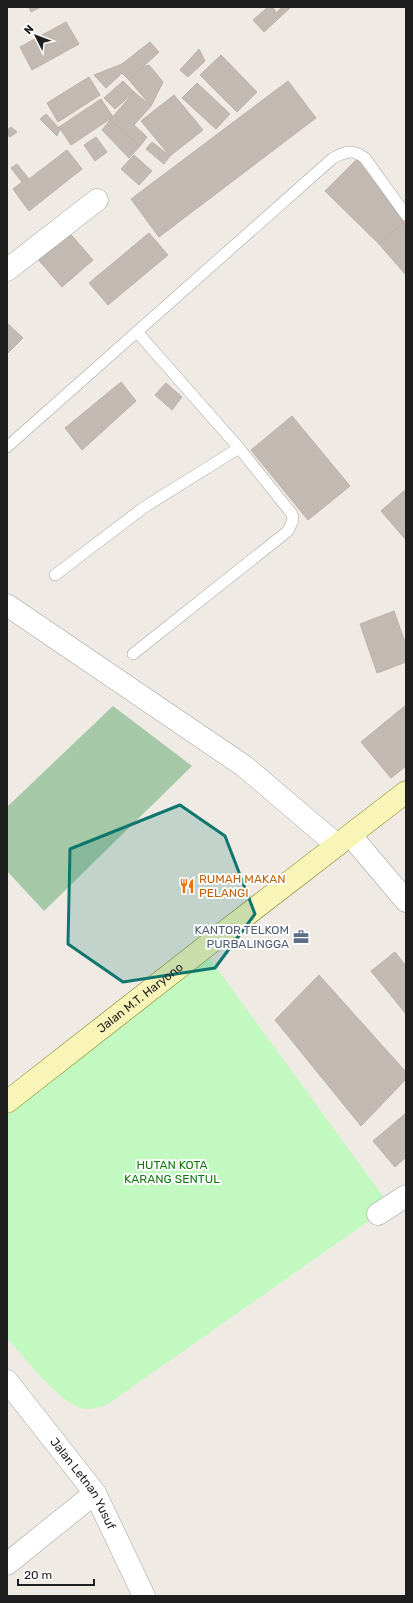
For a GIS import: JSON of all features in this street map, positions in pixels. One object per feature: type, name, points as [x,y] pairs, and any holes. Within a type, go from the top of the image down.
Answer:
[{"type":"main road","name":"Jalan M.T. Haryono","points":[[7,1102],[406,792]]},
{"type":"street","points":[[7,270],[97,200]]},
{"type":"street","points":[[7,605],[244,766],[344,840],[406,901]]},
{"type":"street","points":[[378,1214],[406,1196]]},
{"type":"street","name":"Jalan Letnan Yusuf","points":[[7,1381],[96,1493],[144,1596]]},
{"type":"street","points":[[7,1564],[96,1493]]},
{"type":"lane","points":[[7,447],[333,158],[345,152],[356,152],[365,158],[406,215]]},
{"type":"lane","points":[[133,654],[288,531],[291,525],[292,514],[238,448],[137,332]]},
{"type":"lane","points":[[55,574],[143,508],[238,448]]},
{"type":"highlighted area","points":[[180,805],[225,836],[255,914],[215,968],[123,982],[68,944],[70,849]]},
{"type":"green space","points":[[113,706],[192,766],[44,911],[7,871],[7,807]]},
{"type":"green space","name":"HUTAN KOTA KARANG SENTUL","points":[[205,952],[390,1206],[108,1404],[90,1409],[78,1407],[67,1400],[44,1380],[7,1338],[7,1107]]},
{"type":"building","points":[[29,7],[41,7],[31,12]]},
{"type":"building","points":[[268,7],[273,7],[276,13],[282,7],[291,7],[264,32],[253,20]]},
{"type":"building","points":[[66,22],[79,44],[32,70],[20,47]]},
{"type":"building","points":[[150,42],[159,52],[129,80],[122,73],[106,88],[94,75],[122,64]]},
{"type":"building","points":[[199,49],[205,61],[188,77],[180,70]]},
{"type":"building","points":[[221,55],[257,92],[237,112],[200,75]]},
{"type":"building","points":[[149,65],[163,82],[151,106],[129,80],[141,68]]},
{"type":"building","points":[[89,77],[100,95],[58,122],[47,103]]},
{"type":"building","points":[[123,81],[134,92],[115,109],[104,98]]},
{"type":"building","points":[[288,81],[316,118],[159,237],[131,199]]},
{"type":"building","points":[[197,83],[230,114],[216,129],[182,98]]},
{"type":"building","points":[[134,92],[151,106],[134,125],[147,137],[140,146],[110,120]]},
{"type":"building","points":[[174,95],[203,130],[170,156],[141,121]]},
{"type":"building","points":[[101,99],[113,117],[71,145],[59,127]]},
{"type":"building","points":[[46,114],[60,129],[57,136],[40,119]]},
{"type":"building","points":[[110,120],[140,146],[129,158],[102,130]]},
{"type":"building","points":[[11,127],[17,132],[10,137],[7,135],[7,130]]},
{"type":"building","points":[[96,137],[107,152],[95,161],[84,145]]},
{"type":"building","points":[[152,142],[170,156],[164,164],[146,149]]},
{"type":"building","points":[[67,150],[82,169],[29,211],[13,189],[22,182],[11,168],[17,164],[29,179]]},
{"type":"building","points":[[134,155],[152,171],[139,185],[121,169]]},
{"type":"building","points":[[357,159],[404,222],[379,244],[325,191]]},
{"type":"building","points":[[404,222],[406,224],[406,275],[379,244]]},
{"type":"building","points":[[67,230],[93,260],[62,287],[36,257]]},
{"type":"building","points":[[149,233],[168,255],[108,305],[89,283]]},
{"type":"building","points":[[7,323],[23,338],[7,354]]},
{"type":"building","points":[[121,382],[136,401],[82,450],[65,428]]},
{"type":"building","points":[[166,383],[182,397],[172,410],[155,395]]},
{"type":"building","points":[[292,416],[350,486],[308,520],[251,450]]},
{"type":"building","points":[[406,489],[406,540],[381,511]]},
{"type":"building","points":[[394,611],[406,645],[406,662],[377,673],[360,624]]},
{"type":"building","points":[[406,705],[406,766],[391,778],[361,742]]},
{"type":"building","points":[[395,952],[406,966],[406,1014],[371,971]]},
{"type":"building","points":[[319,975],[406,1072],[406,1079],[361,1126],[275,1020]]},
{"type":"building","points":[[406,1113],[406,1157],[395,1167],[373,1141]]},
{"type":"place","name":"RUMAH MAKAN PELANGI","points":[[187,886]]},
{"type":"place","name":"KANTOR TELKOM PURBALINGGA","points":[[301,937]]}]
